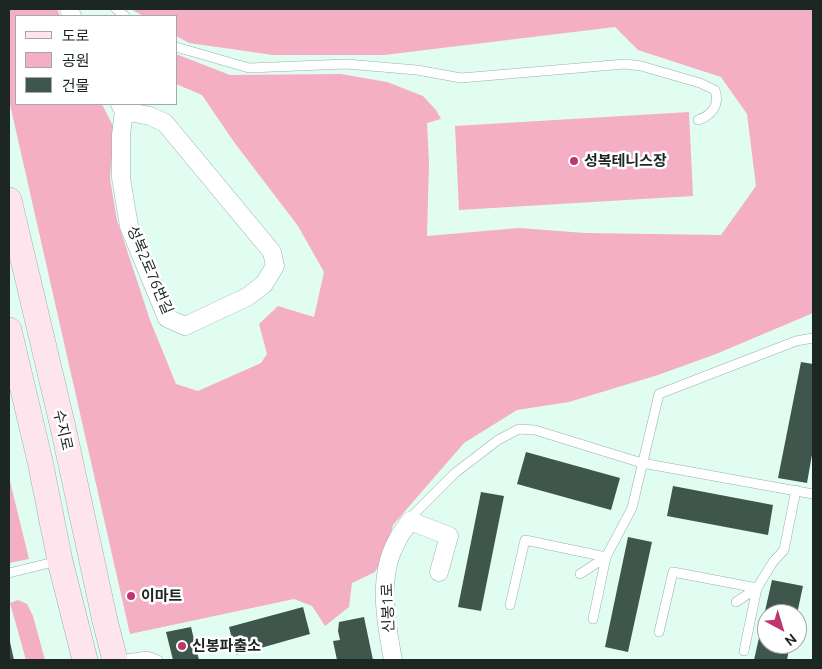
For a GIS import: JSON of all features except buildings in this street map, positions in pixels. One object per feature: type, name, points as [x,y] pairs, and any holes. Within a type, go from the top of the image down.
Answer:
[{"type":"main road","name":"수지로","points":[[9,200],[62,423],[105,621],[116,660]]},
{"type":"main road","name":"수지로","points":[[9,330],[84,660]]},
{"type":"street","name":"성복2로76번길","points":[[122,107],[165,123],[272,252],[275,266],[264,284],[247,298],[185,326],[167,318],[130,226],[120,178],[122,107]]},
{"type":"street","name":"신봉1로","points":[[393,660],[385,593],[390,558],[396,542],[410,522],[449,536],[439,572]]},
{"type":"lane","points":[[178,48],[249,68],[346,64],[417,70],[461,78],[625,64],[641,66],[700,83],[715,90],[718,98],[714,109],[709,116],[698,120]]},
{"type":"lane","points":[[593,619],[606,557],[632,508],[659,394],[796,341],[813,338]]},
{"type":"lane","points":[[414,514],[455,473],[498,440],[519,429],[535,430],[642,463],[813,494]]},
{"type":"lane","points":[[744,651],[757,588],[773,562],[784,550],[796,490]]},
{"type":"lane","points":[[510,605],[525,540],[606,557]]},
{"type":"lane","points":[[580,574],[606,557]]},
{"type":"lane","points":[[9,573],[60,561]]},
{"type":"lane","points":[[659,632],[673,572],[757,588]]},
{"type":"lane","points":[[736,602],[757,588]]},
{"type":"lane","points":[[120,660],[147,656],[158,660]]},
{"type":"green space","points":[[9,9],[57,9],[60,15],[15,15],[15,105],[102,105],[114,128],[110,179],[117,220],[150,320],[176,384],[198,391],[261,363],[267,354],[259,324],[278,306],[314,317],[324,272],[298,226],[234,142],[202,95],[178,85],[178,55],[230,75],[341,74],[387,82],[423,96],[436,110],[441,119],[427,123],[429,163],[427,236],[519,228],[585,233],[721,235],[756,186],[747,114],[721,77],[638,50],[615,27],[384,55],[273,55],[189,43],[178,37],[178,15],[141,15],[131,9],[813,9],[813,313],[716,354],[658,375],[569,402],[517,410],[464,443],[393,525],[386,553],[375,572],[352,583],[349,607],[325,626],[312,606],[294,599],[130,634],[9,100]]},
{"type":"green space","name":"성복테니스장","points":[[689,112],[693,196],[459,210],[455,126]]},
{"type":"green space","points":[[9,477],[29,559],[9,563]]},
{"type":"green space","points":[[18,600],[27,604],[33,616],[45,660],[26,660],[10,603]]},
{"type":"place","name":"성복테니스장","points":[[574,161]]},
{"type":"place","name":"이마트","points":[[131,596]]},
{"type":"place","name":"신봉파출소","points":[[182,646]]}]
